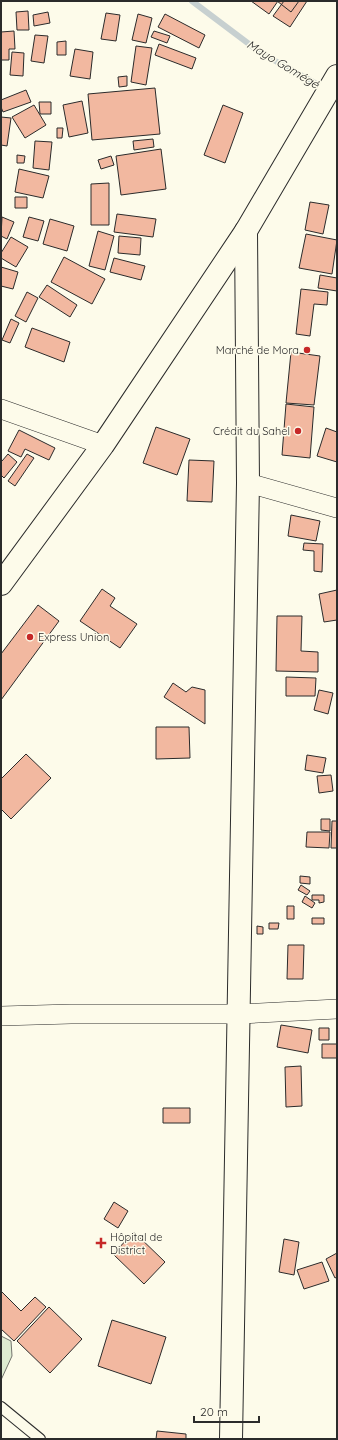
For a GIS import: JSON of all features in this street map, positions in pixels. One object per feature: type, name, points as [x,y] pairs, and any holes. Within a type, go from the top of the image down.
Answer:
[{"type":"main road","points":[[1,584],[103,445],[246,231],[336,77]]},
{"type":"main road","points":[[231,1439],[248,483],[246,231]]},
{"type":"street","points":[[1,409],[103,445]]},
{"type":"street","points":[[248,483],[337,508]]},
{"type":"street","points":[[1,1016],[71,1014],[239,1014],[337,1010]]},
{"type":"lane","points":[[1,1407],[40,1439]]},
{"type":"green space","points":[[1,1336],[11,1341],[12,1356],[1,1380]]},
{"type":"building","points":[[251,1],[278,1],[269,14]]},
{"type":"building","points":[[277,1],[299,1],[291,12]]},
{"type":"building","points":[[284,1],[307,1],[290,27],[273,16]]},
{"type":"building","points":[[28,11],[29,30],[17,30],[16,12]]},
{"type":"building","points":[[48,12],[50,23],[34,26],[33,15]]},
{"type":"building","points":[[106,13],[120,15],[116,41],[101,39]]},
{"type":"building","points":[[138,14],[152,18],[146,43],[132,40]]},
{"type":"building","points":[[165,14],[205,35],[199,48],[158,27]]},
{"type":"building","points":[[14,31],[15,49],[9,49],[9,60],[1,60],[1,32]]},
{"type":"building","points":[[154,31],[170,36],[167,43],[151,37]]},
{"type":"building","points":[[35,35],[48,36],[44,63],[31,61]]},
{"type":"building","points":[[66,41],[66,55],[57,55],[57,42]]},
{"type":"building","points":[[159,44],[196,58],[192,69],[155,55]]},
{"type":"building","points":[[136,46],[152,48],[146,85],[131,82]]},
{"type":"building","points":[[75,49],[93,52],[90,79],[70,76]]},
{"type":"building","points":[[12,52],[24,53],[23,76],[10,75]]},
{"type":"building","points":[[127,76],[127,86],[119,87],[118,77]]},
{"type":"building","points":[[155,88],[160,134],[92,140],[88,94]]},
{"type":"building","points":[[26,90],[31,102],[3,112],[1,100]]},
{"type":"building","points":[[82,101],[88,133],[69,137],[63,105]]},
{"type":"building","points":[[39,102],[51,102],[51,114],[40,114]]},
{"type":"building","points":[[34,105],[46,125],[25,138],[12,117]]},
{"type":"building","points":[[223,105],[243,113],[225,163],[204,155]]},
{"type":"building","points":[[1,117],[11,118],[7,146],[1,145]]},
{"type":"building","points":[[57,128],[63,128],[62,138],[57,138]]},
{"type":"building","points":[[153,139],[154,147],[134,150],[133,141]]},
{"type":"building","points":[[35,141],[52,142],[49,170],[33,168]]},
{"type":"building","points":[[161,149],[166,189],[121,195],[116,156]]},
{"type":"building","points":[[17,155],[25,156],[24,163],[17,163]]},
{"type":"building","points":[[111,156],[114,165],[101,169],[98,160]]},
{"type":"building","points":[[19,169],[49,176],[43,198],[15,192]]},
{"type":"building","points":[[109,183],[109,225],[91,225],[91,184]]},
{"type":"building","points":[[15,197],[27,197],[27,208],[15,208]]},
{"type":"building","points":[[310,202],[329,205],[323,234],[305,230]]},
{"type":"building","points":[[117,214],[156,219],[153,237],[114,232]]},
{"type":"building","points":[[2,217],[14,222],[7,239],[1,236]]},
{"type":"building","points":[[29,217],[44,221],[38,241],[23,237]]},
{"type":"building","points":[[50,219],[74,226],[67,251],[43,244]]},
{"type":"building","points":[[98,231],[114,236],[105,270],[89,266]]},
{"type":"building","points":[[306,234],[337,240],[332,274],[299,268]]},
{"type":"building","points":[[119,236],[141,238],[140,255],[118,253]]},
{"type":"building","points":[[11,237],[28,247],[16,267],[1,258],[1,253]]},
{"type":"building","points":[[64,257],[105,279],[92,304],[51,282]]},
{"type":"building","points":[[114,258],[145,266],[141,280],[110,272]]},
{"type":"building","points":[[1,267],[18,272],[13,289],[1,286]]},
{"type":"building","points":[[320,275],[337,278],[337,291],[318,288]]},
{"type":"building","points":[[47,285],[77,305],[70,317],[39,297]]},
{"type":"building","points":[[301,289],[328,292],[327,305],[314,304],[310,336],[296,334]]},
{"type":"building","points":[[27,292],[38,298],[26,322],[15,316]]},
{"type":"building","points":[[11,319],[19,323],[10,343],[2,340]]},
{"type":"building","points":[[32,328],[70,342],[64,362],[25,347]]},
{"type":"building","points":[[291,352],[320,356],[314,405],[286,403]]},
{"type":"building","name":"Crédit du Sahel","points":[[286,404],[314,407],[310,458],[282,455]]},
{"type":"building","points":[[156,427],[190,439],[177,475],[143,463]]},
{"type":"building","points":[[326,428],[337,432],[337,462],[317,456]]},
{"type":"building","points":[[19,430],[55,448],[49,460],[25,449],[21,457],[8,451]]},
{"type":"building","points":[[8,454],[17,462],[4,478],[1,475],[1,461]]},
{"type":"building","points":[[27,454],[34,458],[15,486],[8,481]]},
{"type":"building","points":[[189,460],[214,461],[212,502],[187,501]]},
{"type":"building","points":[[291,515],[320,521],[316,541],[288,536]]},
{"type":"building","points":[[304,543],[323,544],[322,572],[314,571],[314,551],[303,550]]},
{"type":"building","points":[[102,589],[115,598],[110,606],[137,624],[120,648],[80,621]]},
{"type":"building","points":[[337,590],[337,620],[324,622],[319,594]]},
{"type":"building","name":"Express Union","points":[[38,605],[59,621],[1,700],[1,654]]},
{"type":"building","points":[[277,616],[302,616],[301,651],[318,652],[318,672],[276,671]]},
{"type":"building","points":[[286,677],[316,678],[315,696],[286,696]]},
{"type":"building","points":[[173,683],[186,692],[192,687],[205,690],[205,724],[164,697]]},
{"type":"building","points":[[319,690],[333,693],[328,714],[314,710]]},
{"type":"building","points":[[156,727],[189,727],[190,758],[156,759]]},
{"type":"building","points":[[26,754],[51,778],[11,819],[1,809],[1,779]]},
{"type":"building","points":[[307,755],[326,758],[323,773],[305,770]]},
{"type":"building","points":[[331,775],[333,791],[319,793],[317,776]]},
{"type":"building","points":[[321,819],[330,819],[330,831],[321,830]]},
{"type":"building","points":[[332,821],[337,821],[337,848],[331,848]]},
{"type":"building","points":[[307,832],[330,832],[329,848],[306,847]]},
{"type":"building","points":[[300,876],[310,877],[310,884],[300,883]]},
{"type":"building","points":[[301,885],[310,891],[307,895],[298,890]]},
{"type":"building","points":[[312,895],[324,895],[324,902],[319,903],[319,900],[312,900]]},
{"type":"building","points":[[305,896],[315,903],[312,908],[302,902]]},
{"type":"building","points":[[287,906],[294,906],[294,919],[287,919]]},
{"type":"building","points":[[312,918],[324,918],[324,924],[312,924]]},
{"type":"building","points":[[269,923],[279,923],[278,929],[269,929]]},
{"type":"building","points":[[257,926],[263,927],[263,934],[257,934]]},
{"type":"building","points":[[288,945],[304,945],[303,979],[287,979]]},
{"type":"building","points":[[281,1025],[312,1030],[308,1053],[277,1047]]},
{"type":"building","points":[[319,1028],[329,1028],[329,1040],[319,1040]]},
{"type":"building","points":[[322,1044],[337,1044],[337,1058],[322,1058]]},
{"type":"building","points":[[301,1066],[302,1106],[286,1107],[285,1067]]},
{"type":"building","points":[[163,1108],[190,1108],[190,1123],[163,1123]]},
{"type":"building","points":[[114,1202],[128,1211],[118,1228],[104,1219]]},
{"type":"building","points":[[134,1232],[165,1262],[144,1284],[113,1254]]},
{"type":"building","points":[[284,1239],[299,1242],[294,1275],[279,1272]]},
{"type":"building","points":[[337,1253],[337,1277],[335,1278],[326,1259]]},
{"type":"building","points":[[322,1262],[329,1281],[304,1289],[297,1270]]},
{"type":"building","points":[[1,1291],[21,1311],[35,1297],[46,1307],[14,1341],[1,1329]]},
{"type":"building","points":[[49,1307],[82,1339],[50,1373],[17,1341]]},
{"type":"building","points":[[112,1320],[166,1337],[151,1384],[98,1366]]},
{"type":"building","points":[[157,1431],[186,1434],[186,1439],[156,1439]]},
{"type":"waterway","name":"Mayo Gomégé","points":[[192,1],[261,53],[326,89]]},
{"type":"place","name":"Marché de Mora","points":[[307,350]]},
{"type":"place","name":"Crédit du Sahel","points":[[298,431]]},
{"type":"place","name":"Express Union","points":[[30,637]]},
{"type":"place","name":"Hôpital de District","points":[[101,1243]]}]
